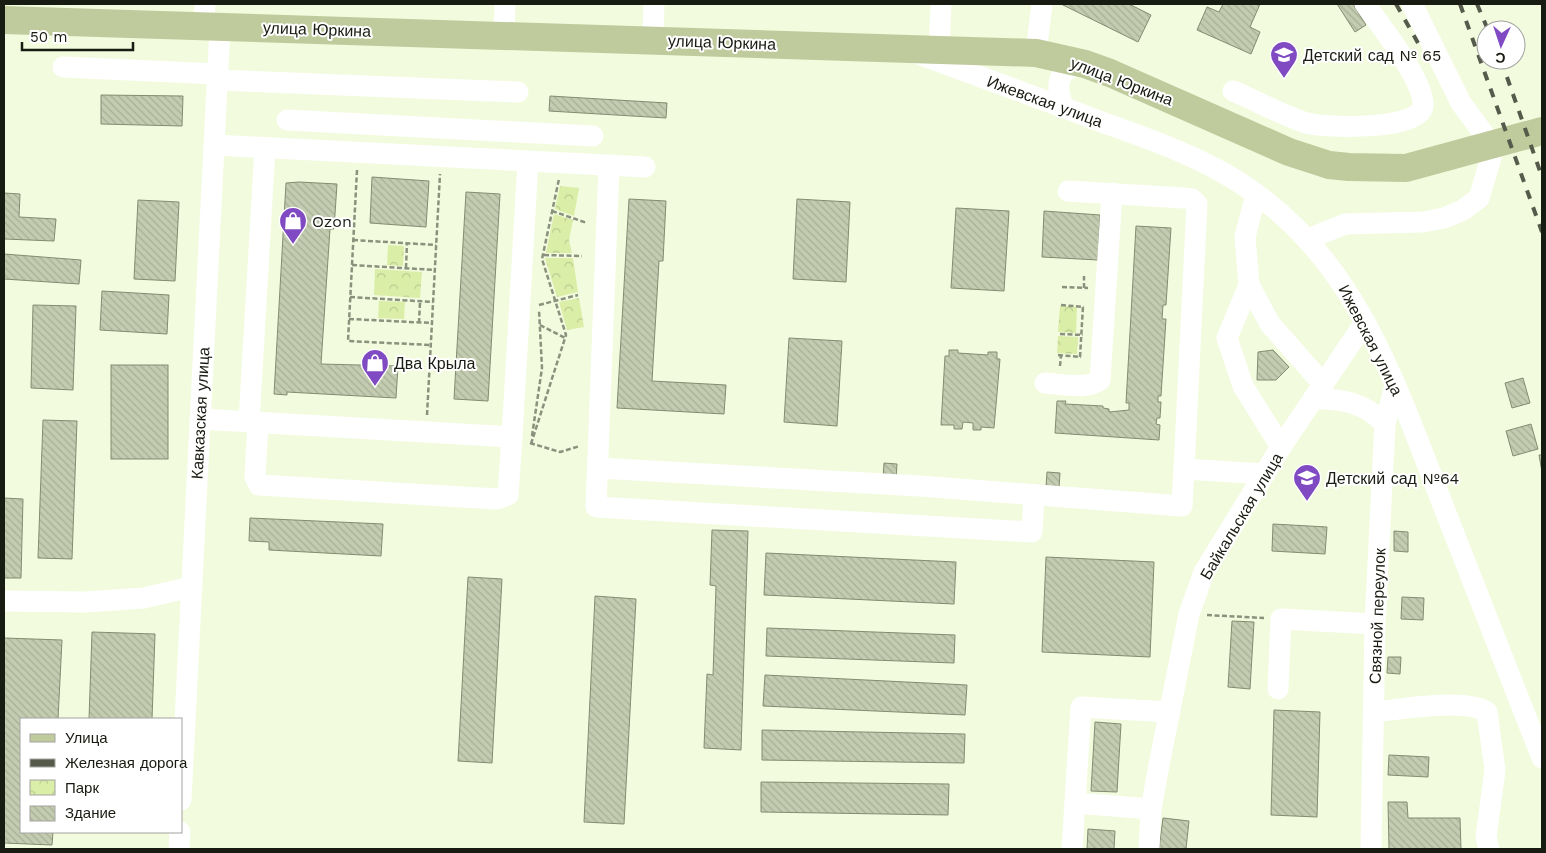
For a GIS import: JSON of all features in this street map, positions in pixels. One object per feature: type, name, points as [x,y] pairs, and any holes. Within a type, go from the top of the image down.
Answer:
[{"type":"main road","name":"улица Юркина","points":[[11,15],[209,19],[504,35],[1036,53],[1086,64],[1310,160],[1329,165],[1370,169],[1406,168],[1542,130]]},
{"type":"street","points":[[504,35],[505,4]]},
{"type":"street","points":[[653,39],[654,4]]},
{"type":"street","points":[[939,49],[941,4]]},
{"type":"street","points":[[1036,53],[1042,4]]},
{"type":"street","points":[[1365,4],[1411,71],[1423,99],[1423,108]]},
{"type":"street","points":[[1308,239],[1345,224],[1423,222],[1444,218],[1464,210],[1479,198],[1487,179],[1491,158],[1486,137],[1461,103],[1412,4]]},
{"type":"street","name":"Кавказская улица","points":[[182,779],[218,77],[209,19]]},
{"type":"street","name":"Ижевская улица","points":[[902,48],[1178,151],[1221,171],[1256,194],[1284,216],[1308,239],[1342,281],[1365,322],[1395,385],[1542,758]]},
{"type":"street","points":[[1064,108],[1059,95],[1058,84],[1063,73],[1074,66],[1086,64]]},
{"type":"street","points":[[63,67],[518,92]]},
{"type":"street","points":[[1411,71],[1433,80],[1451,82]]},
{"type":"street","points":[[1233,91],[1308,123],[1360,127],[1399,122],[1414,117],[1423,108],[1461,103]]},
{"type":"street","points":[[288,120],[593,136]]},
{"type":"street","points":[[402,155],[403,126]]},
{"type":"street","points":[[563,163],[568,134]]},
{"type":"street","points":[[214,145],[645,167]]},
{"type":"street","points":[[264,148],[253,422],[255,477],[258,485],[504,498],[509,491],[518,440],[519,314],[528,161]]},
{"type":"street","points":[[610,166],[596,507],[1032,532],[1034,495]]},
{"type":"street","points":[[598,468],[1182,506],[1198,204],[1192,199],[1184,198],[1068,191]]},
{"type":"street","points":[[1045,383],[1096,384],[1100,380],[1103,358],[1112,193]]},
{"type":"street","points":[[1256,194],[1245,237],[1249,285],[1270,324],[1318,392],[1335,398],[1349,400],[1363,407],[1385,424]]},
{"type":"street","points":[[1249,285],[1227,338],[1243,386],[1281,447]]},
{"type":"street","name":"Байкальская улица","points":[[1148,849],[1151,809],[1189,614],[1204,572],[1281,447],[1365,322]]},
{"type":"street","name":"Связной переулок","points":[[1371,849],[1374,624],[1385,424],[1395,385]]},
{"type":"street","points":[[200,419],[426,432],[518,440]]},
{"type":"street","points":[[1184,469],[1265,474]]},
{"type":"street","points":[[4,600],[86,602],[144,598],[191,587]]},
{"type":"street","points":[[1278,689],[1281,620],[1374,624]]},
{"type":"street","points":[[1374,712],[1424,706],[1479,706],[1487,712],[1495,770],[1486,837],[1489,849]]},
{"type":"street","points":[[1072,849],[1081,707],[1170,712]]},
{"type":"street","points":[[1075,803],[1151,809]]},
{"type":"street","points":[[179,849],[180,833]]},
{"type":"path","points":[[358,153],[348,341],[430,345]]},
{"type":"path","points":[[426,432],[441,157]]},
{"type":"path","points":[[518,440],[565,338],[542,259],[563,163]]},
{"type":"path","points":[[552,211],[588,223]]},
{"type":"path","points":[[354,240],[436,245]]},
{"type":"path","points":[[406,268],[407,243]]},
{"type":"path","points":[[522,269],[543,255],[582,256]]},
{"type":"path","points":[[352,265],[435,270]]},
{"type":"path","points":[[1084,276],[1084,288]]},
{"type":"path","points":[[1062,287],[1084,288],[1106,298]]},
{"type":"path","points":[[539,305],[578,295]]},
{"type":"path","points":[[518,440],[542,368],[538,296]]},
{"type":"path","points":[[350,297],[433,302]]},
{"type":"path","points":[[1061,305],[1083,306],[1106,298]]},
{"type":"path","points":[[419,322],[420,301]]},
{"type":"path","points":[[1080,357],[1083,306]]},
{"type":"path","points":[[519,314],[565,338]]},
{"type":"path","points":[[349,319],[432,324]]},
{"type":"path","points":[[1060,334],[1104,336]]},
{"type":"path","points":[[1058,355],[1103,358]]},
{"type":"path","points":[[518,440],[560,452],[583,445]]},
{"type":"path","points":[[1189,614],[1281,620]]},
{"type":"green space","points":[[560,186],[579,188],[574,216],[555,209]]},
{"type":"green space","points":[[554,214],[573,220],[569,240],[572,253],[546,253]]},
{"type":"green space","points":[[388,245],[404,246],[403,266],[387,265]]},
{"type":"green space","points":[[545,258],[573,258],[578,292],[557,297]]},
{"type":"green space","points":[[375,269],[422,272],[420,298],[374,295]]},
{"type":"green space","points":[[579,298],[584,327],[567,330],[559,302]]},
{"type":"green space","points":[[379,301],[405,302],[404,319],[378,318]]},
{"type":"green space","points":[[1060,306],[1077,307],[1076,333],[1058,332]]},
{"type":"green space","points":[[1058,336],[1078,337],[1077,354],[1057,353]]},
{"type":"building","points":[[1061,4],[1129,4],[1151,15],[1138,42]]},
{"type":"building","points":[[1223,4],[1260,4],[1250,27],[1260,32],[1251,54],[1197,30],[1207,7],[1219,12]]},
{"type":"building","points":[[1337,4],[1353,4],[1366,25],[1355,32]]},
{"type":"building","points":[[101,95],[183,96],[182,126],[101,124]]},
{"type":"building","points":[[550,96],[667,103],[666,118],[549,111]]},
{"type":"building","points":[[372,177],[429,181],[426,227],[370,223]]},
{"type":"building","points":[[286,183],[337,184],[334,229],[330,229],[321,364],[398,366],[396,398],[287,392],[287,395],[274,394]]},
{"type":"building","points":[[466,192],[500,194],[488,401],[454,399]]},
{"type":"building","points":[[4,193],[20,194],[19,217],[56,219],[54,241],[4,239]]},
{"type":"building","points":[[629,199],[666,201],[663,261],[659,261],[652,381],[726,385],[724,414],[617,408]]},
{"type":"building","points":[[797,199],[850,202],[846,282],[793,279]]},
{"type":"building","points":[[138,200],[179,202],[175,281],[134,279]]},
{"type":"building","points":[[956,208],[1009,211],[1004,291],[951,288]]},
{"type":"building","points":[[1044,211],[1100,215],[1098,260],[1042,257]]},
{"type":"building","points":[[1136,226],[1171,228],[1166,305],[1163,305],[1162,319],[1166,319],[1161,396],[1158,396],[1158,402],[1161,402],[1160,418],[1157,418],[1156,424],[1160,425],[1159,440],[1055,433],[1057,401],[1066,401],[1065,404],[1103,406],[1103,408],[1109,409],[1109,412],[1129,410],[1129,403],[1126,403]]},
{"type":"building","points":[[4,254],[81,260],[79,284],[4,279]]},
{"type":"building","points":[[102,291],[169,295],[167,334],[100,330]]},
{"type":"building","points":[[33,305],[76,306],[73,390],[31,388]]},
{"type":"building","points":[[789,338],[842,341],[837,426],[784,422]]},
{"type":"building","points":[[949,350],[958,350],[958,353],[988,355],[988,352],[997,352],[997,359],[1000,359],[994,428],[981,427],[981,430],[973,430],[973,423],[963,422],[962,429],[954,429],[954,425],[941,425],[945,356],[949,356]]},
{"type":"building","points":[[1273,350],[1289,367],[1276,380],[1257,380],[1258,352]]},
{"type":"building","points":[[111,365],[168,365],[168,459],[111,459]]},
{"type":"building","points":[[1523,378],[1530,403],[1512,408],[1505,383]]},
{"type":"building","points":[[43,420],[77,421],[72,559],[38,558]]},
{"type":"building","points":[[1531,424],[1538,449],[1513,456],[1506,431]]},
{"type":"building","points":[[1539,455],[1542,455],[1542,472]]},
{"type":"building","points":[[884,463],[897,464],[896,479],[883,478]]},
{"type":"building","points":[[1047,472],[1060,473],[1059,488],[1046,487]]},
{"type":"building","points":[[4,498],[23,499],[21,578],[4,578]]},
{"type":"building","points":[[250,518],[383,524],[381,556],[269,550],[269,542],[249,541]]},
{"type":"building","points":[[1273,524],[1327,527],[1325,554],[1272,551]]},
{"type":"building","points":[[712,530],[748,531],[741,750],[704,748],[707,674],[713,675],[716,586],[710,585]]},
{"type":"building","points":[[1394,531],[1408,532],[1408,552],[1394,551]]},
{"type":"building","points":[[766,553],[956,562],[954,604],[764,595]]},
{"type":"building","points":[[1046,557],[1154,562],[1150,657],[1042,652]]},
{"type":"building","points":[[468,577],[502,579],[492,763],[458,761]]},
{"type":"building","points":[[595,596],[636,599],[624,824],[584,822]]},
{"type":"building","points":[[1402,597],[1424,598],[1423,620],[1401,619]]},
{"type":"building","points":[[1232,621],[1254,622],[1250,689],[1228,687]]},
{"type":"building","points":[[767,628],[955,635],[954,663],[766,656]]},
{"type":"building","points":[[92,632],[155,634],[152,718],[89,718]]},
{"type":"building","points":[[4,638],[62,640],[58,718],[20,718],[20,833],[53,833],[52,845],[4,843]]},
{"type":"building","points":[[1388,657],[1401,657],[1400,674],[1387,673]]},
{"type":"building","points":[[765,675],[967,685],[965,715],[763,706]]},
{"type":"building","points":[[1274,710],[1320,712],[1317,817],[1271,815]]},
{"type":"building","points":[[1095,722],[1121,724],[1117,792],[1091,791]]},
{"type":"building","points":[[762,730],[965,734],[964,763],[762,760]]},
{"type":"building","points":[[1389,755],[1429,757],[1428,777],[1388,775]]},
{"type":"building","points":[[761,782],[949,784],[948,815],[761,812]]},
{"type":"building","points":[[1388,802],[1407,802],[1408,818],[1460,818],[1461,849],[1389,849]]},
{"type":"building","points":[[1163,818],[1189,821],[1186,849],[1159,849]]},
{"type":"building","points":[[1088,829],[1115,831],[1114,849],[1087,849]]},
{"type":"railway","points":[[1396,4],[1418,43]]},
{"type":"railway","points":[[1460,4],[1542,232]]},
{"type":"railway","points":[[1477,4],[1484,20]]},
{"type":"railway","points":[[1505,70],[1542,177]]},
{"type":"place","name":"Детский сад № 65","points":[[1284,79]]},
{"type":"place","name":"Ozon","points":[[293,245]]},
{"type":"place","name":"Два Крыла","points":[[375,387]]},
{"type":"place","name":"Детский сад №64","points":[[1307,502]]}]
